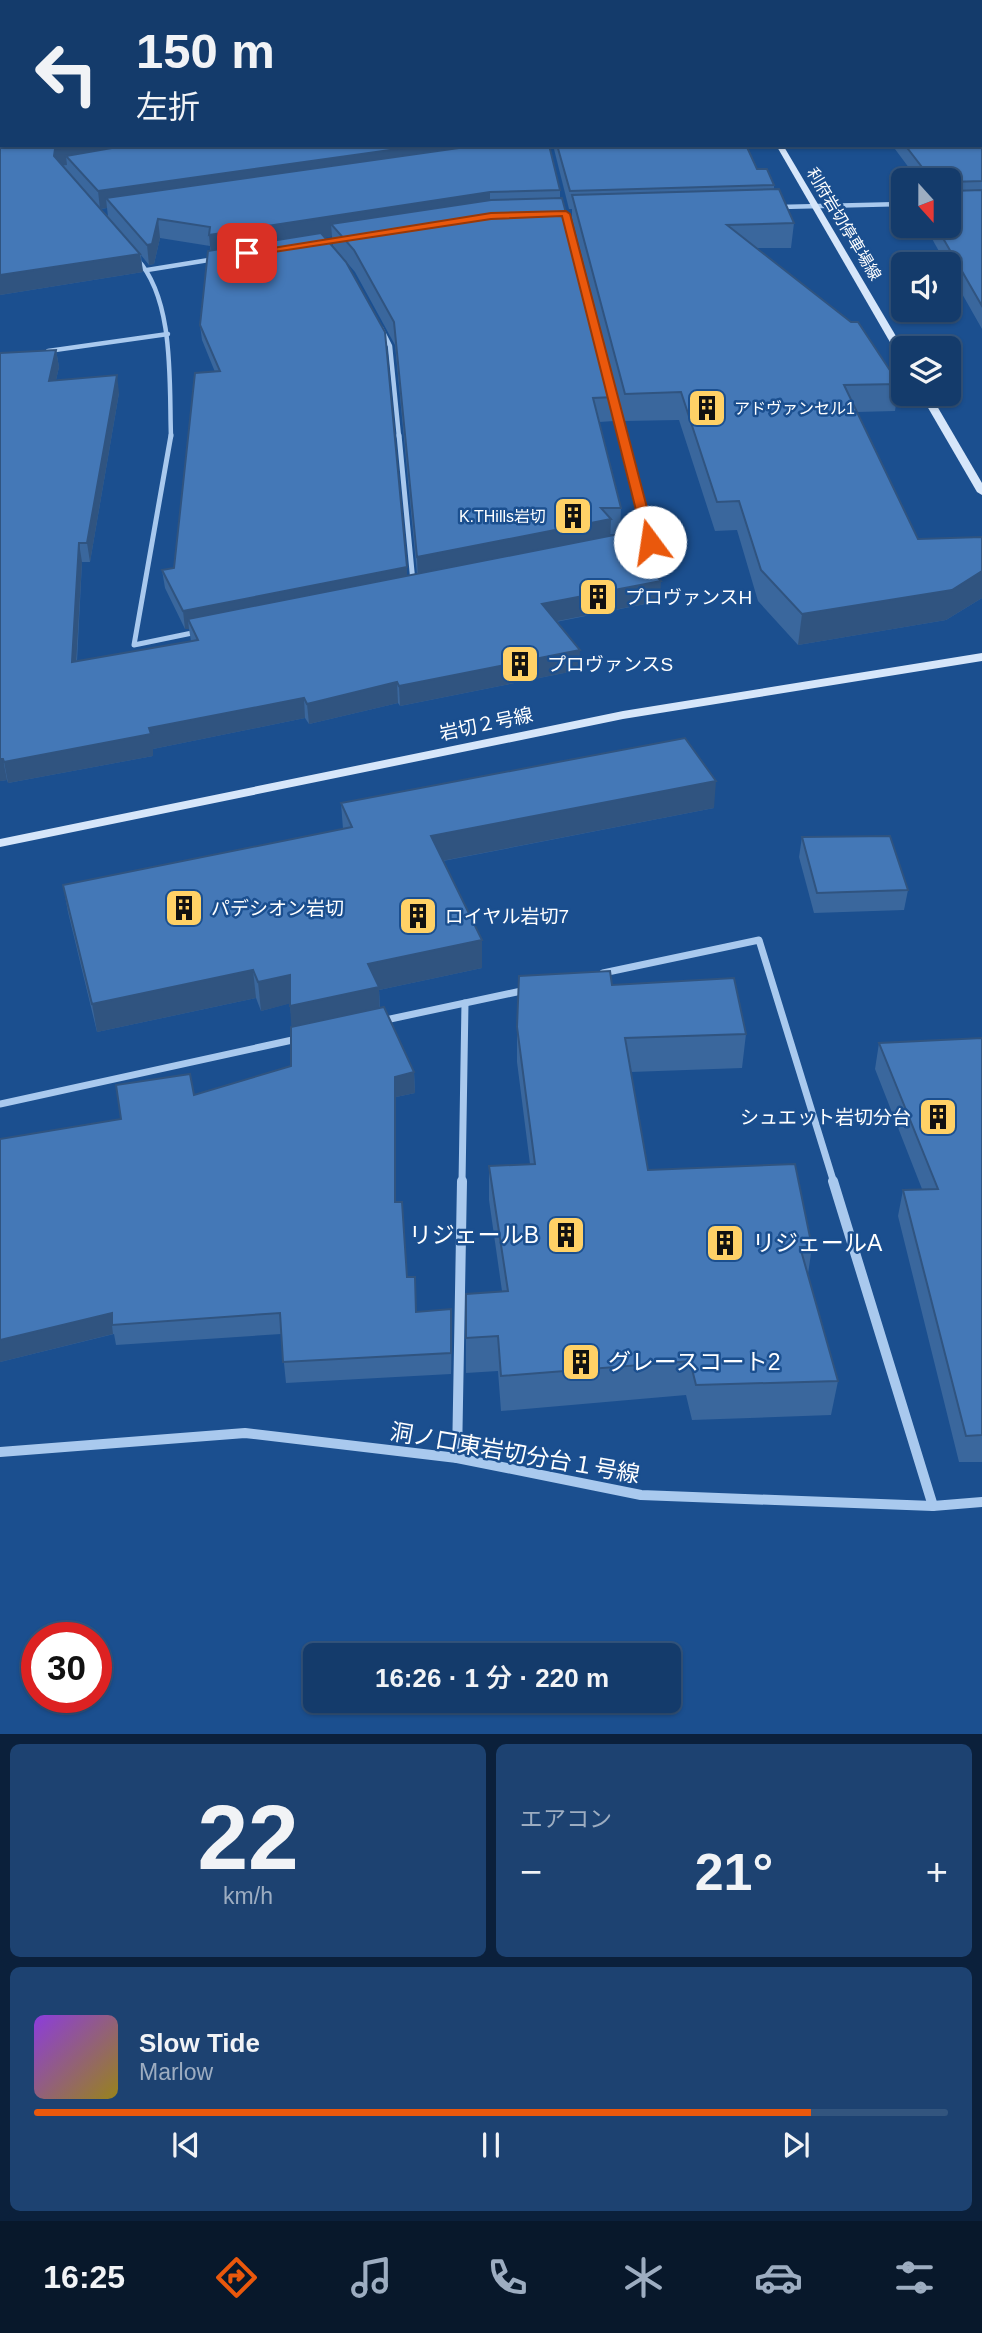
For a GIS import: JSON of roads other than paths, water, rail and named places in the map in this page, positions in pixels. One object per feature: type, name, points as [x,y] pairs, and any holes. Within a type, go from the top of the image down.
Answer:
[{"type":"main road","name":"利府岩切停車場線","points":[[780,147],[891,336]]},
{"type":"main road","points":[[932,406],[982,492]]},
{"type":"main road","name":"岩切２号線","points":[[0,843],[623,715],[982,657]]},
{"type":"street","points":[[774,207],[891,204]]},
{"type":"street","points":[[131,251],[146,270],[168,334],[172,438],[134,645],[200,631]]},
{"type":"street","points":[[146,270],[228,257]]},
{"type":"street","points":[[380,325],[390,346],[413,588]]},
{"type":"street","points":[[39,353],[168,334]]},
{"type":"street","points":[[610,384],[650,542],[611,550]]},
{"type":"street","points":[[598,974],[759,940],[933,1506]]},
{"type":"street","points":[[369,1024],[532,989]]},
{"type":"street","points":[[457,1458],[465,1003]]},
{"type":"street","points":[[0,1104],[301,1039]]},
{"type":"street","name":"洞ノ口東岩切分台１号線","points":[[0,1452],[245,1433],[457,1458],[641,1496],[933,1506],[982,1502]]},
{"type":"place","name":"アドヴァンセル1","points":[[707,408]]},
{"type":"place","name":"K.THills岩切","points":[[573,516]]},
{"type":"place","name":"プロヴァンスH","points":[[598,597]]},
{"type":"place","name":"プロヴァンスS","points":[[520,664]]},
{"type":"place","name":"パデシオン岩切","points":[[184,908]]},
{"type":"place","name":"ロイヤル岩切7","points":[[418,916]]},
{"type":"place","name":"シュエット岩切分台","points":[[938,1117]]},
{"type":"place","name":"リジェールB","points":[[566,1235]]},
{"type":"place","name":"リジェールA","points":[[725,1243]]},
{"type":"place","name":"グレースコート2","points":[[581,1362]]}]
